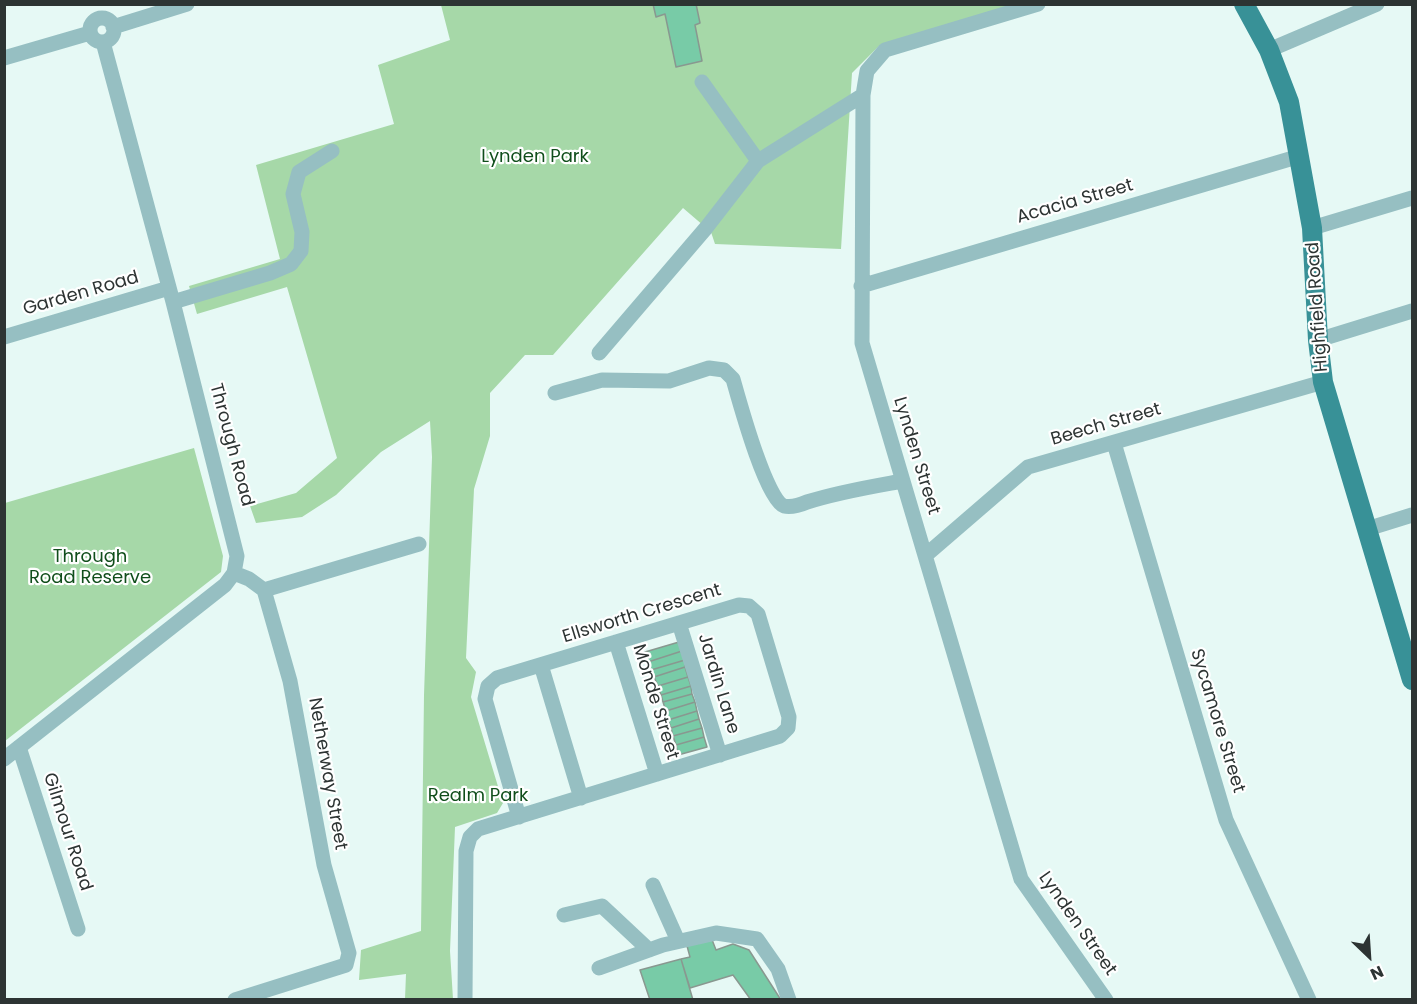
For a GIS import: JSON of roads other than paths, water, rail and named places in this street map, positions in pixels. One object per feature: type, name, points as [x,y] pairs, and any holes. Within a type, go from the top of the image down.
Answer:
[{"type":"main road","name":"Highfield Road","points":[[1244,4],[1269,50],[1289,102],[1312,228],[1318,340],[1323,382],[1413,680]]},
{"type":"street","points":[[113,27],[187,4]]},
{"type":"street","name":"Lynden Street","points":[[1038,4],[885,50],[867,71],[863,95],[862,343],[1021,879],[1106,999]]},
{"type":"street","points":[[1269,50],[1377,4]]},
{"type":"street","points":[[4,58],[112,35],[113,27],[109,20],[95,12],[92,23],[96,37]]},
{"type":"street","name":"Through Road","points":[[96,37],[171,295],[233,534],[237,556],[234,573]]},
{"type":"street","points":[[702,82],[758,161]]},
{"type":"street","points":[[598,353],[706,228],[758,161],[863,95]]},
{"type":"street","name":"Garden Road","points":[[4,337],[270,273],[291,264],[301,251],[302,232],[293,194],[299,172],[332,152]]},
{"type":"street","name":"Acacia Street","points":[[861,286],[1299,156]]},
{"type":"street","points":[[1312,228],[1413,198]]},
{"type":"street","points":[[1318,340],[1413,311]]},
{"type":"street","points":[[555,393],[602,380],[669,381],[709,368],[724,370],[733,379],[757,457],[775,499],[783,506],[794,506],[845,490],[902,481]]},
{"type":"street","name":"Beech Street","points":[[926,555],[1028,467],[1323,382]]},
{"type":"street","name":"Sycamore Street","points":[[1114,443],[1226,820],[1309,999]]},
{"type":"street","points":[[1367,529],[1413,515]]},
{"type":"street","points":[[4,759],[225,585],[234,573],[249,579],[264,590],[419,544]]},
{"type":"street","name":"Netherway Street","points":[[235,999],[346,965],[349,953],[324,865],[290,681],[264,590]]},
{"type":"street","name":"Ellsworth Crescent","points":[[465,999],[464,929],[470,837],[478,829],[519,817],[581,798],[780,736],[788,728],[789,717],[758,614],[749,606],[739,605],[497,678],[488,686],[485,699],[519,817]]},
{"type":"street","name":"Jardin Lane","points":[[679,623],[720,755]]},
{"type":"street","name":"Monde Street","points":[[616,642],[657,774]]},
{"type":"street","points":[[541,665],[581,798]]},
{"type":"street","name":"Gilmour Road","points":[[19,747],[78,929]]},
{"type":"street","points":[[653,885],[678,941]]},
{"type":"street","points":[[564,915],[602,906],[649,950]]},
{"type":"street","points":[[599,968],[678,941],[716,933],[757,939],[778,969],[789,999]]},
{"type":"park label","name":"Lynden Park","points":[[535,157]]},
{"type":"park label","name":"Through Road Reserve","points":[[90,567]]},
{"type":"park label","name":"Realm Park","points":[[478,796]]}]
